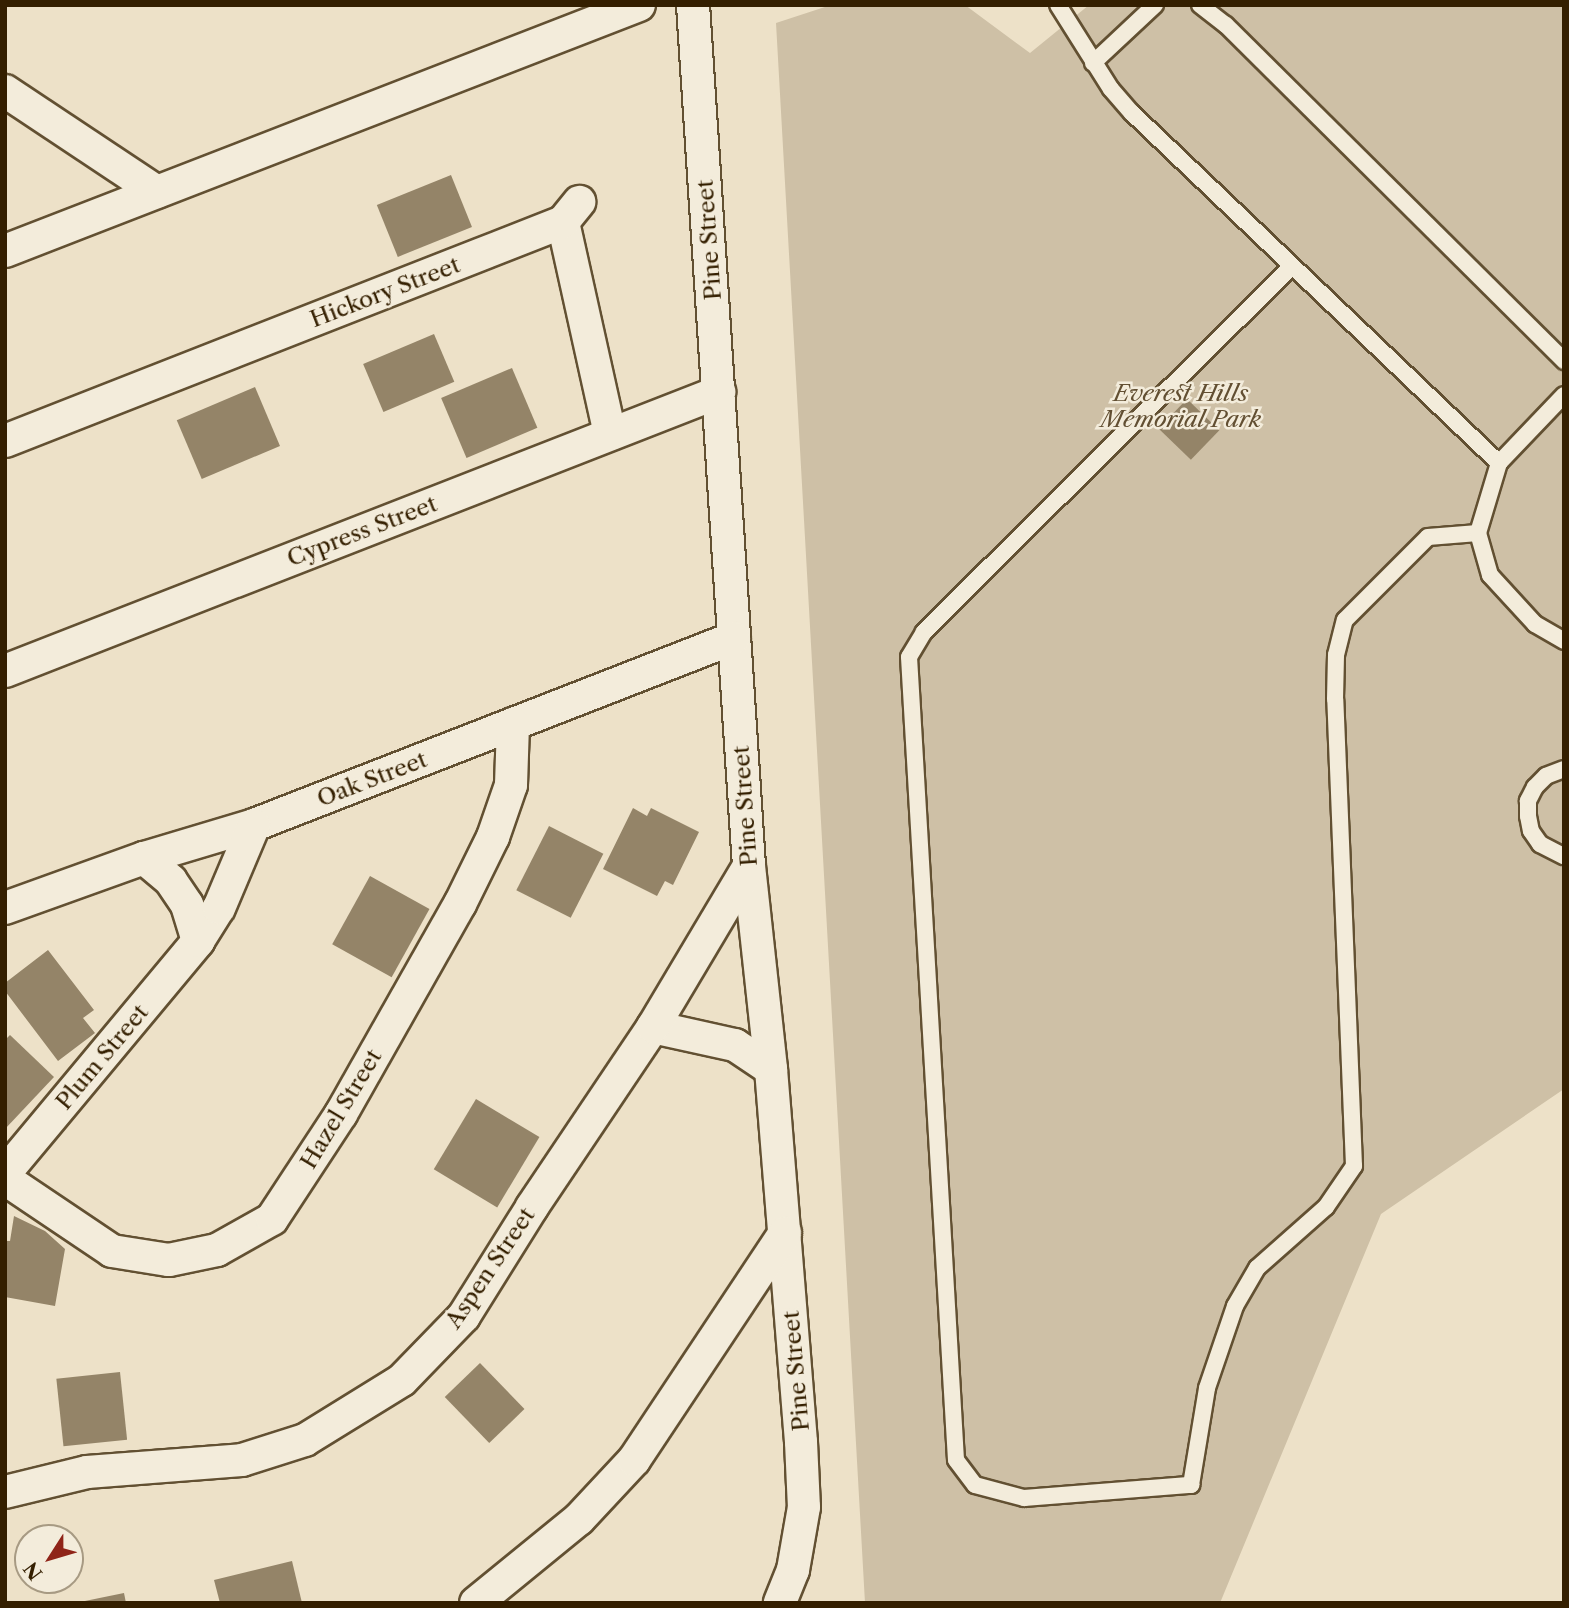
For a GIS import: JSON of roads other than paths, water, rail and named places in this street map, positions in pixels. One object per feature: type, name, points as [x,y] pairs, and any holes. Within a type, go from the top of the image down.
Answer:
[{"type":"street","points":[[5,251],[639,5]]},
{"type":"street","name":"Pine Street","points":[[692,5],[748,866],[772,1069],[804,1507],[793,1570],[780,1603]]},
{"type":"street","points":[[5,91],[157,192]]},
{"type":"street","name":"Hickory Street","points":[[5,441],[571,212],[610,434]]},
{"type":"street","name":"Cypress Street","points":[[5,671],[719,392]]},
{"type":"street","name":"Oak Street","points":[[5,908],[144,858],[254,825],[734,638]]},
{"type":"street","name":"Hazel Street","points":[[5,1179],[112,1251],[169,1260],[217,1250],[272,1219],[341,1114],[460,904],[493,837],[511,785],[513,724]]},
{"type":"street","name":"Plum Street","points":[[5,1173],[198,941],[219,908],[254,825]]},
{"type":"street","points":[[144,858],[171,881],[187,905],[198,941]]},
{"type":"street","name":"Aspen Street","points":[[5,1492],[87,1472],[242,1460],[305,1440],[402,1380],[464,1316],[532,1208],[653,1027],[748,866]]},
{"type":"street","points":[[653,1027],[735,1045],[772,1069]]},
{"type":"street","points":[[476,1603],[579,1518],[635,1460],[785,1233]]},
{"type":"lane","points":[[1058,5],[1093,63],[1132,113],[1499,463]]},
{"type":"lane","points":[[1093,63],[1155,5]]},
{"type":"lane","points":[[1200,5],[1226,25],[1564,361]]},
{"type":"lane","points":[[1291,267],[924,632],[909,657],[956,1460],[975,1485],[1024,1498],[1191,1485],[1207,1388],[1235,1306],[1257,1268],[1326,1207],[1353,1166],[1335,699],[1336,656],[1345,620],[1428,537],[1478,533]]},
{"type":"lane","points":[[1564,394],[1499,463],[1478,533],[1490,575],[1535,624],[1564,641]]},
{"type":"lane","points":[[1564,769],[1546,776],[1535,787],[1528,801],[1531,831],[1540,844],[1564,856]]},
{"type":"park label","name":"Everest Hills Memorial Park","points":[[1181,406]]}]
